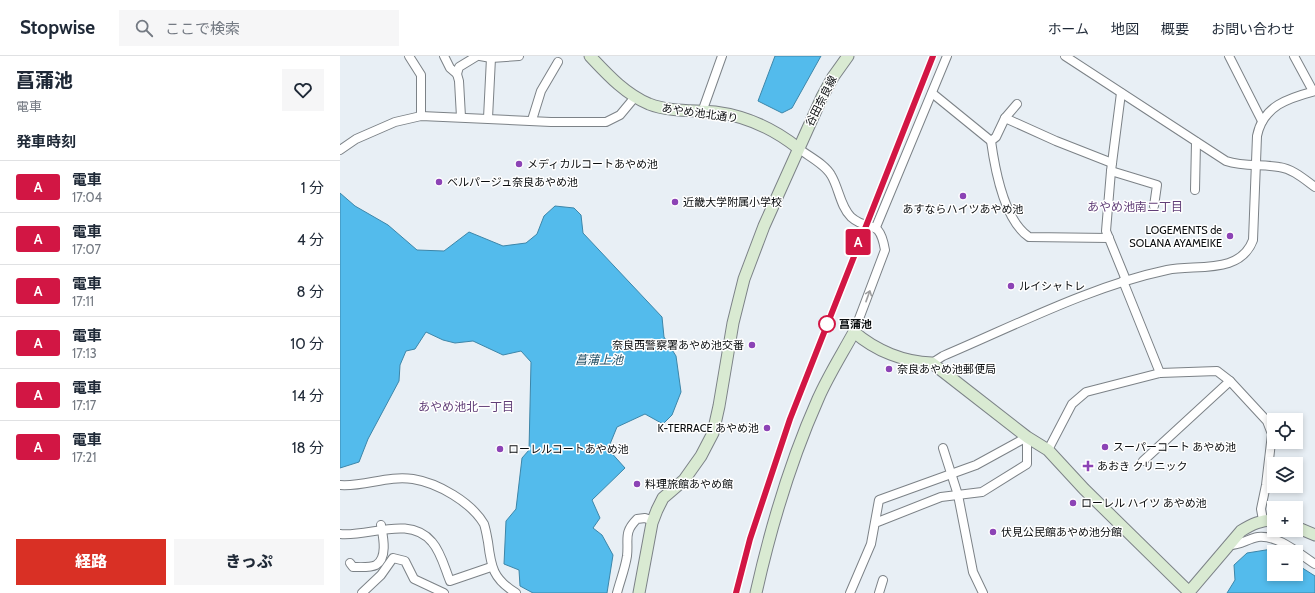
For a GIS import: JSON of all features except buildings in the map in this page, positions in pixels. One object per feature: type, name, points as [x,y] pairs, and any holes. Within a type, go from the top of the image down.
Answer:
[{"type":"street","points":[[409,56],[421,75],[420,116]]},
{"type":"street","points":[[444,56],[450,68],[457,74]]},
{"type":"street","points":[[461,117],[457,74],[459,67],[477,56]]},
{"type":"street","points":[[480,56],[491,58],[519,56]]},
{"type":"street","name":"あやめ池北通り","points":[[590,56],[620,85],[635,97],[659,107],[736,116],[784,137],[831,174],[845,208],[855,219],[876,227]]},
{"type":"street","points":[[702,112],[722,56]]},
{"type":"street","name":"谷田奈良線","points":[[639,593],[653,521],[664,498],[684,480],[701,456],[713,433],[733,324],[744,279],[764,226],[798,148],[833,77],[848,56]]},
{"type":"street","points":[[756,593],[770,532],[794,459],[818,398],[854,332],[885,250],[883,236],[876,227],[947,56]]},
{"type":"street","points":[[1065,56],[1226,161],[1238,166],[1279,167],[1292,171],[1315,186]]},
{"type":"street","points":[[1229,56],[1262,120]]},
{"type":"street","points":[[854,332],[867,343],[892,356],[922,363],[932,363],[942,356],[1124,281],[1168,270],[1208,267],[1230,263],[1245,255],[1253,240],[1257,136],[1262,120],[1267,113],[1290,98],[1314,91],[1294,56]]},
{"type":"street","points":[[488,118],[491,58]]},
{"type":"street","points":[[532,120],[541,91],[558,62]]},
{"type":"street","points":[[932,93],[992,141],[995,166],[1006,201],[1013,218],[1022,232],[1029,237],[1040,238],[1110,238]]},
{"type":"street","points":[[1121,93],[1111,167],[1106,231],[1110,238],[1124,281],[1160,373]]},
{"type":"street","points":[[340,150],[356,139],[395,122],[420,116],[606,122],[620,115],[635,97]]},
{"type":"street","points":[[992,141],[996,137],[1005,118],[1017,104]]},
{"type":"street","points":[[1005,118],[1111,167],[1157,185],[1154,206]]},
{"type":"street","points":[[1196,142],[1196,190]]},
{"type":"street","points":[[932,363],[1027,437],[1048,450],[1084,489],[1189,593],[1228,545],[1242,531],[1252,524],[1267,520]]},
{"type":"street","points":[[1048,450],[1072,404],[1086,392],[1160,373],[1217,371],[1230,381],[1267,421],[1272,434],[1266,485],[1261,509],[1267,517]]},
{"type":"street","points":[[1143,461],[1230,381]]},
{"type":"street","points":[[850,593],[869,550],[879,500],[976,465],[1027,437]]},
{"type":"street","points":[[875,523],[941,497],[982,492],[1028,464],[1027,437]]},
{"type":"street","points":[[943,448],[958,495],[973,572],[983,593]]},
{"type":"street","points":[[340,485],[398,478],[426,482],[466,504],[484,525],[487,535],[491,567],[498,579],[516,593]]},
{"type":"street","points":[[617,593],[627,556],[627,536],[630,526],[637,519],[645,518],[653,521]]},
{"type":"street","points":[[340,534],[349,535],[382,528],[399,527],[412,529],[424,535],[432,542],[438,551],[450,581],[491,567]]},
{"type":"street","points":[[350,563],[353,567],[375,565],[381,560],[384,551],[382,528]]},
{"type":"street","points":[[1303,530],[1315,535]]},
{"type":"street","points":[[1228,545],[1236,546],[1258,538],[1269,538],[1281,542],[1315,564]]},
{"type":"street","points":[[362,593],[381,576],[393,558],[405,562],[414,579],[444,593]]},
{"type":"street","points":[[878,593],[882,580]]},
{"type":"water","points":[[775,56],[821,56],[792,108],[782,113],[758,101]]},
{"type":"water","name":"菖蒲上池","points":[[340,193],[355,206],[388,225],[417,250],[444,251],[469,232],[503,246],[526,243],[537,234],[544,216],[555,206],[574,208],[581,215],[583,233],[662,317],[664,337],[676,356],[681,392],[672,415],[663,424],[645,414],[617,427],[608,449],[625,468],[592,500],[600,518],[593,528],[602,535],[613,555],[607,593],[533,593],[520,586],[519,570],[504,564],[506,521],[516,509],[522,458],[529,450],[531,362],[521,351],[503,355],[473,341],[455,343],[443,340],[426,332],[415,349],[406,351],[400,365],[399,381],[368,439],[359,462],[340,468]]},
{"type":"water","points":[[1267,550],[1267,581],[1303,581],[1303,568],[1315,576],[1315,593],[1227,593],[1235,580],[1234,565],[1247,553]]},
{"type":"railway","points":[[736,593],[750,539],[790,419],[933,56]]},
{"type":"train","name":"A","points":[[736,593],[763,497],[790,419],[865,224],[933,56]]},
{"type":"place","name":"メディカルコートあやめ池","points":[[519,164]]},
{"type":"place","name":"ベルパージュ奈良あやめ池","points":[[439,182]]},
{"type":"place","name":"あすならハイツあやめ池","points":[[963,196]]},
{"type":"place","name":"近畿大学附属小学校","points":[[675,202]]},
{"type":"place","name":"LOGEMENTS de SOLANA AYAMEIKE","points":[[1230,236]]},
{"type":"place","name":"ルイシャトレ","points":[[1011,286]]},
{"type":"place","name":"菖蒲池","points":[[827,324]]},
{"type":"place","name":"奈良西警察署あやめ池交番","points":[[752,345]]},
{"type":"place","name":"奈良あやめ池郵便局","points":[[889,369]]},
{"type":"place","name":"K-TERRACE あやめ池","points":[[767,428]]},
{"type":"place","name":"スーパーコート あやめ池","points":[[1105,447]]},
{"type":"place","name":"ローレルコートあやめ池","points":[[500,449]]},
{"type":"place","name":"あおき クリニック","points":[[1088,466]]},
{"type":"place","name":"料理旅館あやめ館","points":[[637,484]]},
{"type":"place","name":"ローレル ハイツ あやめ池","points":[[1073,503]]},
{"type":"place","name":"伏見公民館あやめ池分館","points":[[993,532]]},
{"type":"district","name":"あやめ池南二丁目","points":[[1135,207]]},
{"type":"district","name":"あやめ池北一丁目","points":[[466,407]]}]
